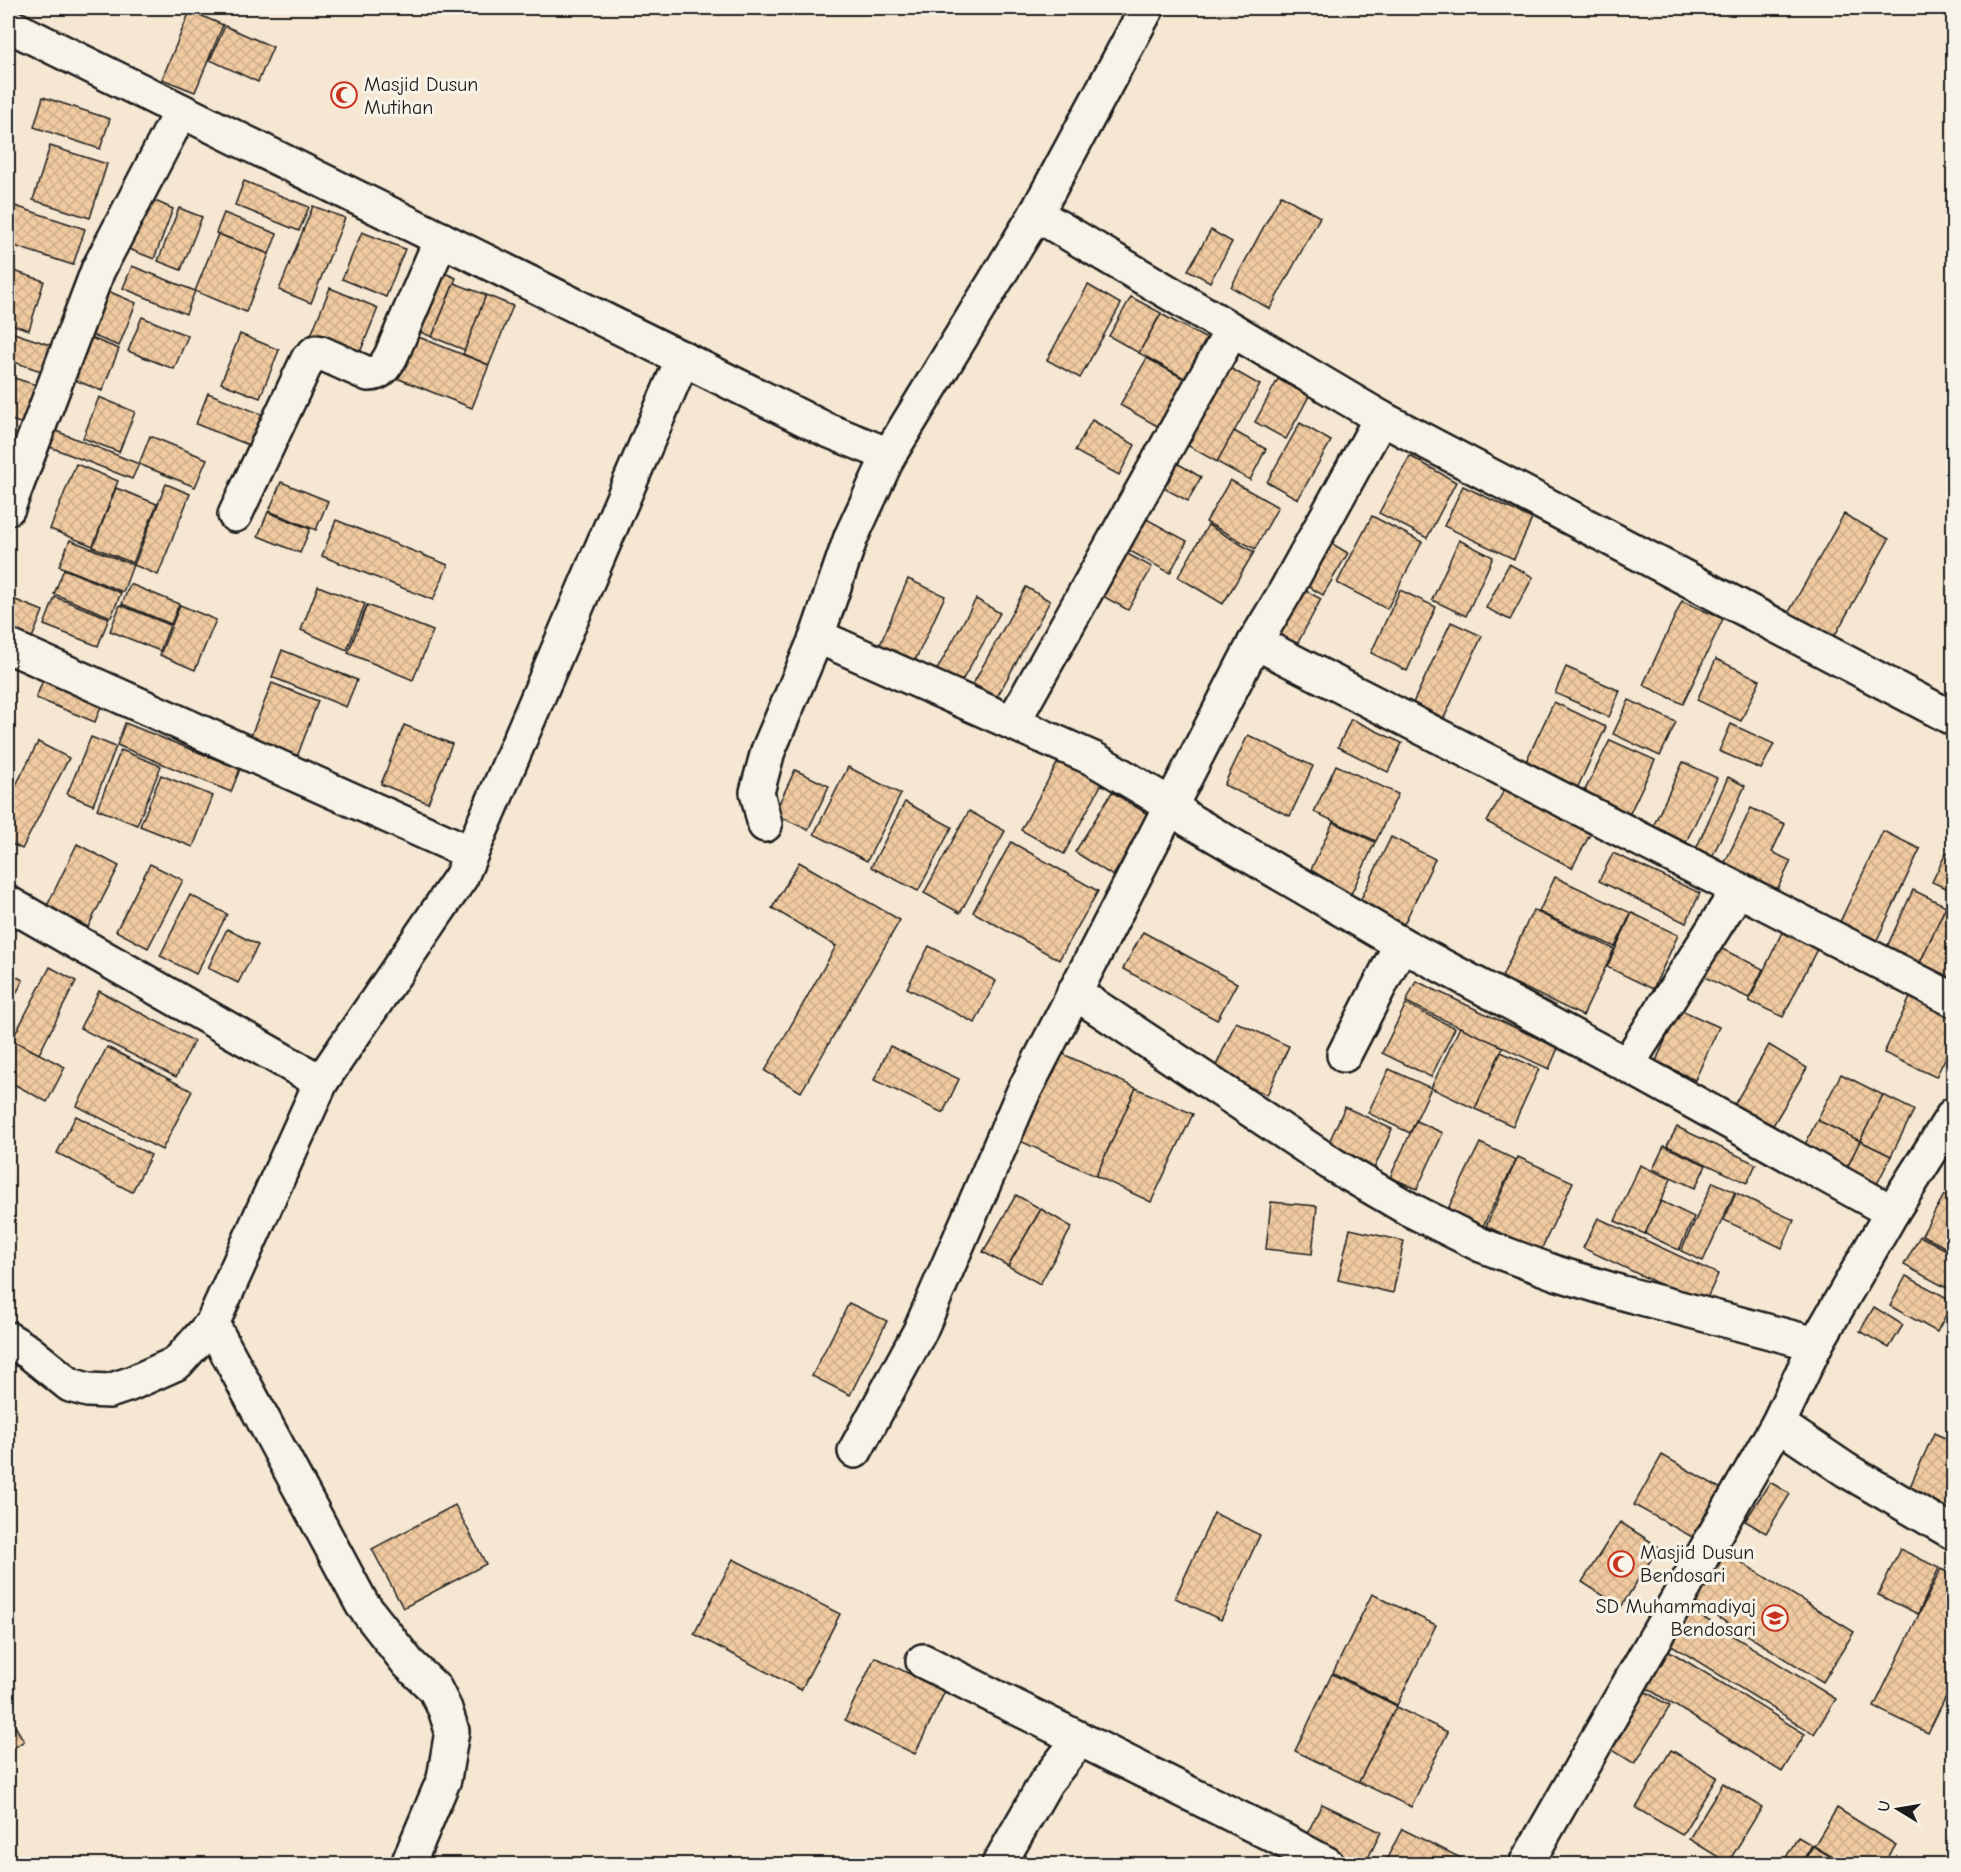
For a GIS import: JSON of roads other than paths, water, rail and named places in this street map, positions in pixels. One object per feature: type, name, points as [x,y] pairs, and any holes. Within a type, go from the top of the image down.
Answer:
[{"type":"street","points":[[765,825],[757,792],[768,751],[817,636],[851,537],[889,455],[1036,213],[1147,8]]},
{"type":"street","points":[[8,25],[827,430],[889,455]]},
{"type":"street","points":[[8,508],[98,270],[181,111]]},
{"type":"street","points":[[1036,213],[1381,418],[1953,719]]},
{"type":"street","points":[[235,514],[308,360],[316,352],[368,374],[375,374],[382,370],[391,356],[441,239]]},
{"type":"street","points":[[1013,722],[1232,330]]},
{"type":"street","points":[[8,1339],[29,1352],[70,1385],[88,1390],[109,1391],[177,1363],[212,1324],[321,1082],[461,877],[682,358]]},
{"type":"street","points":[[855,1451],[920,1332],[1023,1093],[1074,992],[1255,642],[1381,418]]},
{"type":"street","points":[[817,636],[1094,759],[1171,805],[1189,820],[1401,944],[1627,1065],[1892,1212]]},
{"type":"street","points":[[1255,642],[1953,1000]]},
{"type":"street","points":[[8,646],[471,853]]},
{"type":"street","points":[[1627,1065],[1738,890]]},
{"type":"street","points":[[8,903],[321,1082]]},
{"type":"street","points":[[1344,1055],[1401,944]]},
{"type":"street","points":[[1074,992],[1335,1166],[1409,1209],[1480,1245],[1556,1273],[1619,1292],[1816,1344]]},
{"type":"street","points":[[1526,1864],[1778,1424],[1816,1344],[1892,1212],[1953,1114]]},
{"type":"street","points":[[212,1324],[362,1604],[408,1663],[435,1689],[445,1709],[452,1731],[444,1779],[408,1864]]},
{"type":"street","points":[[1778,1424],[1846,1470],[1953,1533]]},
{"type":"street","points":[[923,1661],[1327,1864]]},
{"type":"street","points":[[999,1864],[1046,1782],[1079,1740]]},
{"type":"place","name":"Masjid Dusun Mutihan","points":[[344,95]]},
{"type":"place","name":"Masjid Dusun Bendosari","points":[[1621,1564]]},
{"type":"place","name":"SD Muhammadiyaj Bendosari","points":[[1775,1618]]}]
